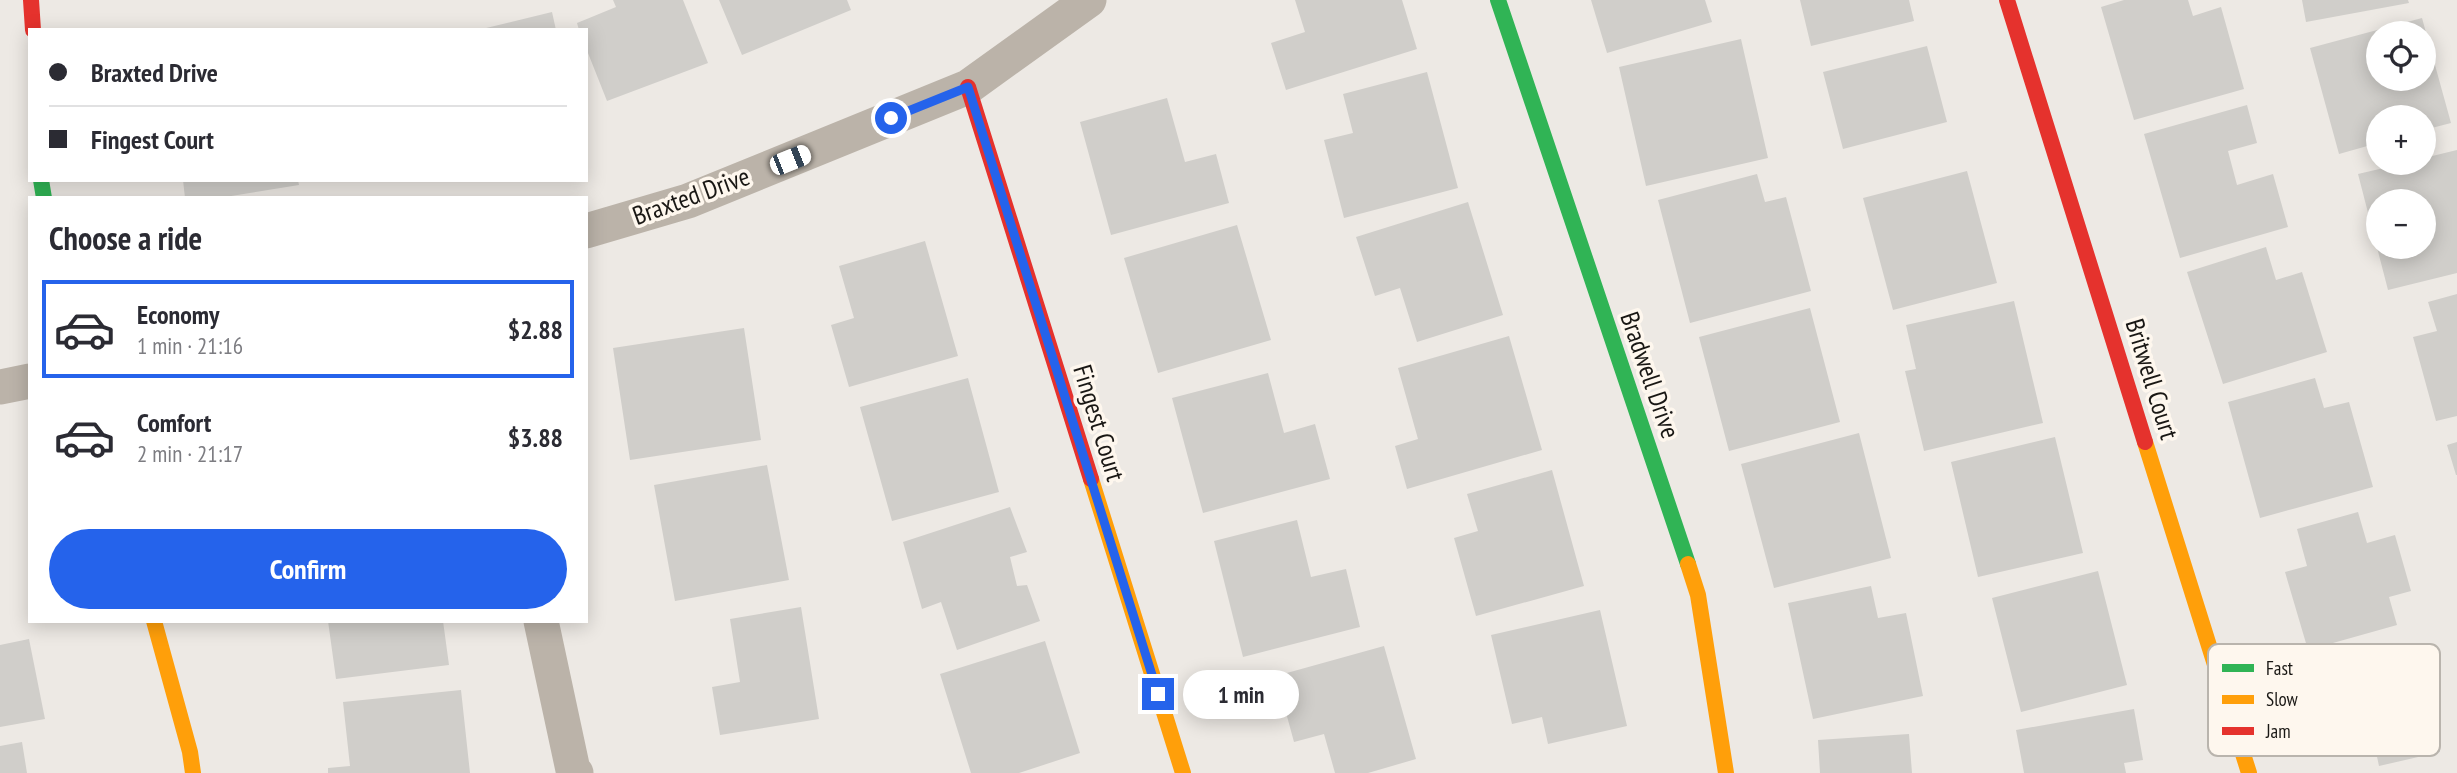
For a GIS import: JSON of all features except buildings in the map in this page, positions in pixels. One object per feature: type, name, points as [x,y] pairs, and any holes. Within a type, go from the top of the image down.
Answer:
[{"type":"street","points":[[31,0],[33,28]]},
{"type":"street","name":"Braxted Drive","points":[[588,230],[688,201],[968,87],[1089,0]]},
{"type":"street","name":"Bradwell Drive","points":[[1498,0],[1698,595],[1726,773]]},
{"type":"street","name":"Britwell Court","points":[[2007,0],[2209,644]]},
{"type":"street","name":"Fingest Court","points":[[968,87],[1183,773]]},
{"type":"street","points":[[0,387],[28,381]]},
{"type":"street","points":[[155,623],[194,773]]},
{"type":"street","points":[[541,623],[573,770],[576,773]]},
{"type":"street","name":"Britwell Court","points":[[2244,756],[2249,773]]},
{"type":"traffic: fast","points":[[1498,0],[1688,564]]},
{"type":"traffic: fast","points":[[41,182],[44,196]]},
{"type":"traffic: slow","points":[[2145,442],[2208,644]]},
{"type":"traffic: slow","points":[[1091,479],[1183,773]]},
{"type":"traffic: slow","points":[[1688,564],[1698,595],[1726,773]]},
{"type":"traffic: slow","points":[[155,623],[190,752],[193,773]]},
{"type":"traffic: slow","points":[[2244,756],[2249,773]]},
{"type":"traffic: jam","points":[[31,0],[33,28]]},
{"type":"traffic: jam","points":[[2007,0],[2145,442]]},
{"type":"traffic: jam","points":[[968,87],[1091,479]]},
{"type":"route","points":[[891,118],[968,87],[1158,694]]}]
